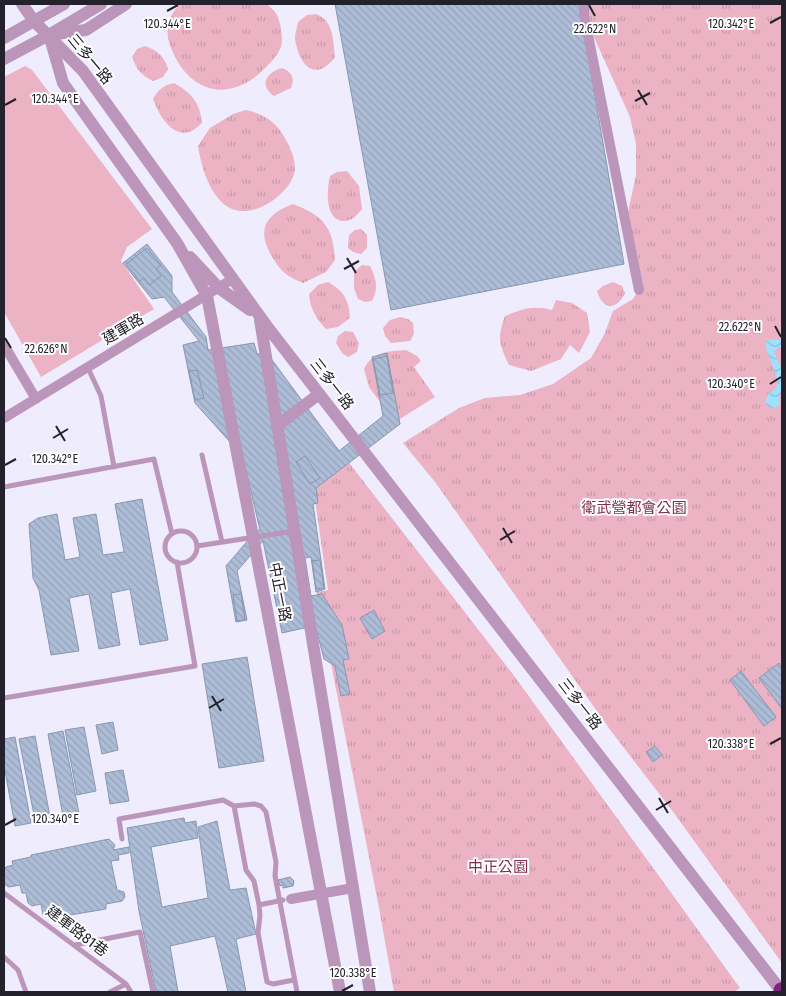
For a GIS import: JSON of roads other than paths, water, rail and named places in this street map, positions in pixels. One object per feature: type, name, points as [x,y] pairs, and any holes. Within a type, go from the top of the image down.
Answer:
[{"type":"street","points":[[22,4],[34,21],[49,35]]},
{"type":"street","points":[[34,21],[51,4]]},
{"type":"street","points":[[4,38],[64,4]]},
{"type":"street","points":[[4,60],[102,4]]},
{"type":"street","points":[[49,35],[86,30],[126,4]]},
{"type":"street","points":[[584,4],[584,16],[639,290]]},
{"type":"street","name":"三多一路","points":[[49,35],[63,83],[177,244],[207,296]]},
{"type":"street","name":"三多一路","points":[[49,35],[83,71],[260,318],[780,991]]},
{"type":"street","points":[[177,244],[219,288],[260,318]]},
{"type":"street","name":"建軍路","points":[[4,418],[232,280]]},
{"type":"street","name":"中正一路","points":[[207,296],[340,992]]},
{"type":"street","name":"中正一路","points":[[260,318],[370,992]]},
{"type":"street","points":[[4,345],[36,400]]},
{"type":"street","points":[[277,426],[318,394]]},
{"type":"street","points":[[286,900],[353,888]]},
{"type":"lane","points":[[88,368],[101,396],[114,467]]},
{"type":"lane","points":[[202,454],[222,542]]},
{"type":"lane","points":[[4,487],[154,460],[172,534]]},
{"type":"lane","points":[[181,531],[194,537],[197,546],[195,556],[187,562],[177,562],[166,552],[166,542],[172,534],[181,531]]},
{"type":"lane","points":[[197,546],[294,531]]},
{"type":"lane","points":[[4,698],[195,666],[177,562]]},
{"type":"lane","points":[[122,839],[120,819],[223,800],[234,806],[254,804],[261,806],[266,812],[276,862],[275,876],[286,900],[294,980],[297,992]]},
{"type":"lane","points":[[234,806],[246,870],[254,881],[259,905],[258,933],[268,982],[273,984],[294,980]]},
{"type":"lane","name":"建軍路81巷","points":[[4,892],[126,984],[132,992]]},
{"type":"lane","points":[[259,905],[286,900]]},
{"type":"lane","points":[[74,945],[140,932],[153,992]]},
{"type":"lane","points":[[4,957],[18,970],[26,992]]},
{"type":"lane","points":[[110,992],[126,984]]},
{"type":"water","points":[[770,339],[782,340],[782,348],[778,347],[774,352],[782,370],[782,392],[779,396],[780,405],[772,409],[765,403],[768,394],[776,388],[778,380],[766,348],[766,342]]},
{"type":"park label","name":"衛武營都會公園","points":[[634,508]]},
{"type":"park label","name":"中正公園","points":[[498,867]]}]
